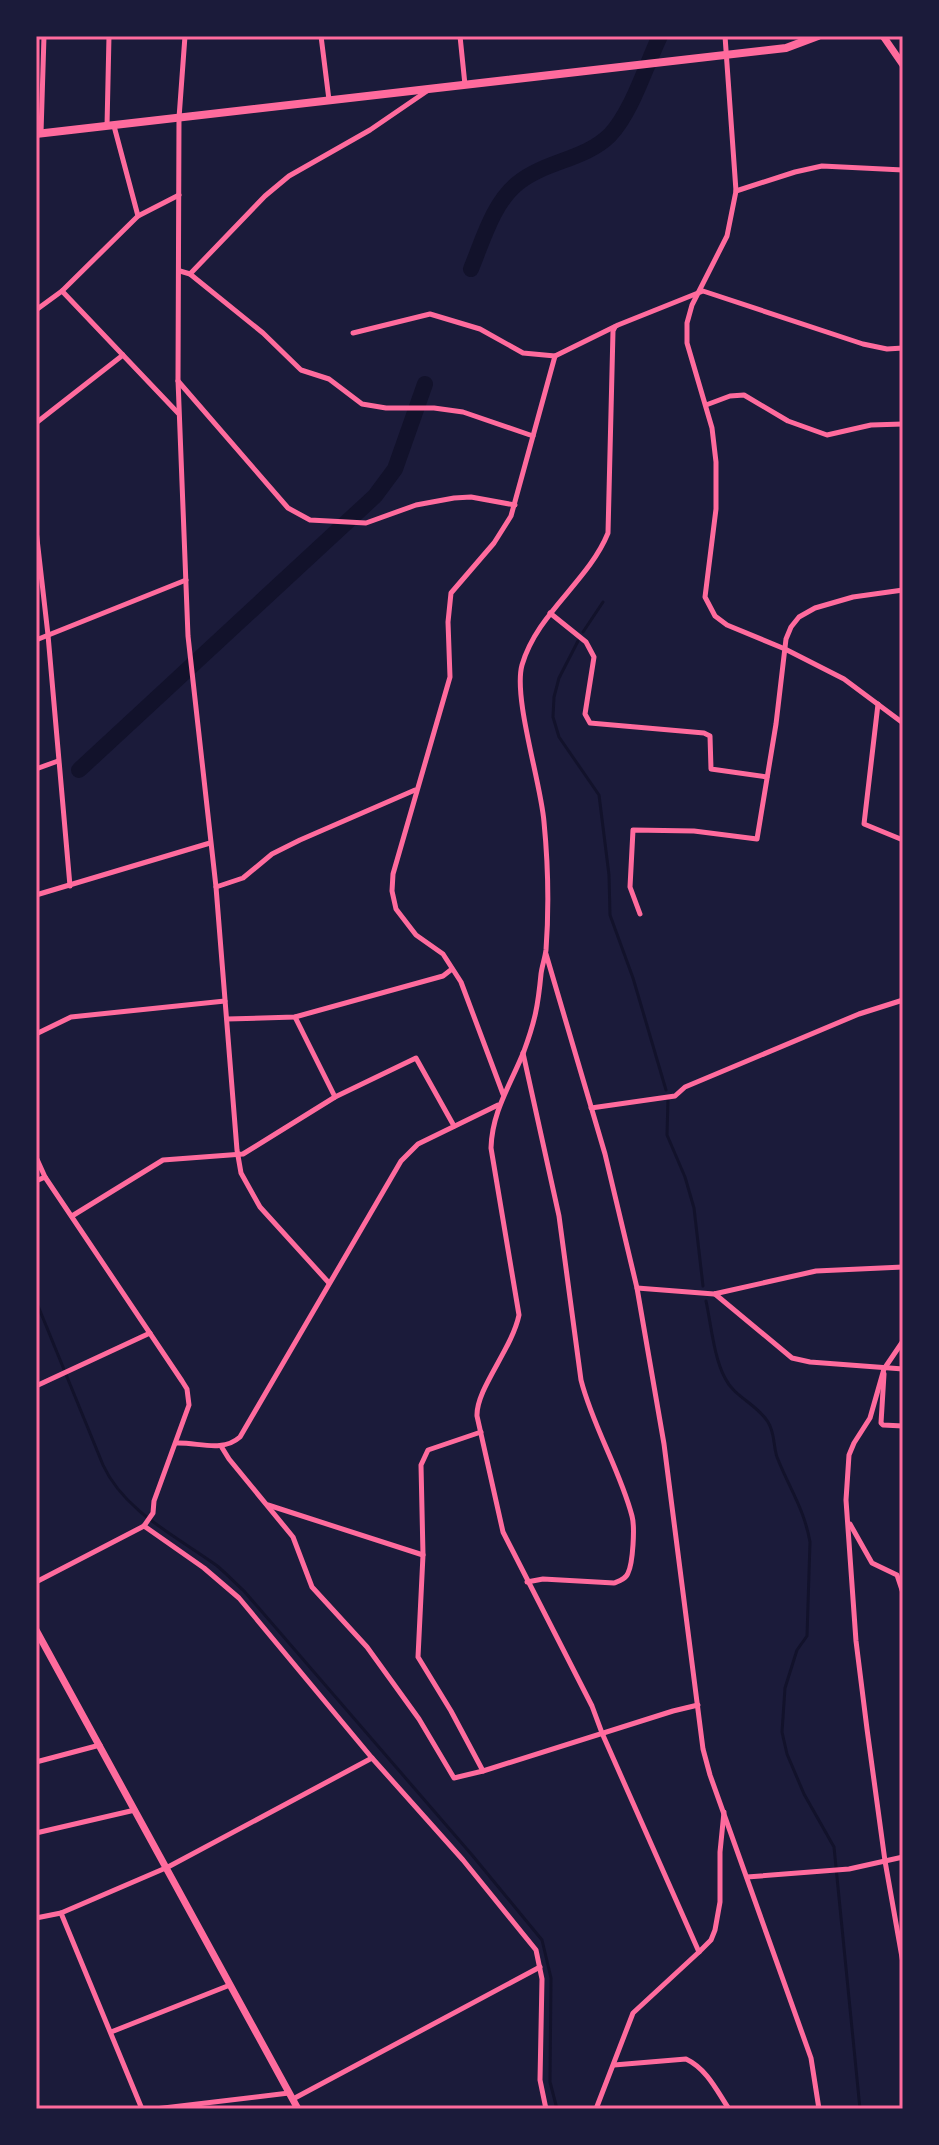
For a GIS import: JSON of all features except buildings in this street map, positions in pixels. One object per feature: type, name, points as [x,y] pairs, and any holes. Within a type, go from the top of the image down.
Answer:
[{"type":"highway","points":[[38,134],[786,48],[818,36]]},
{"type":"main road","points":[[883,36],[903,65]]},
{"type":"main road","points":[[36,1630],[298,2109]]},
{"type":"street","points":[[38,134],[44,36]]},
{"type":"street","points":[[109,36],[110,127],[138,216]]},
{"type":"street","points":[[185,36],[179,118],[178,380],[188,636],[216,887],[241,1173],[260,1207],[329,1283]]},
{"type":"street","points":[[321,36],[329,100]]},
{"type":"street","points":[[460,36],[465,85]]},
{"type":"street","points":[[725,36],[736,191],[727,236],[699,291],[687,323],[687,343],[712,428],[716,462],[716,509],[705,597],[715,616],[727,625],[785,649],[844,679],[903,723]]},
{"type":"street","points":[[190,274],[265,196],[289,176],[381,123],[431,88]]},
{"type":"street","points":[[736,191],[822,166],[903,170]]},
{"type":"street","points":[[36,310],[62,291],[138,216],[179,195]]},
{"type":"street","points":[[180,271],[190,274],[263,333],[301,370],[329,379],[362,404],[463,412],[533,436]]},
{"type":"street","points":[[62,291],[179,414]]},
{"type":"street","points":[[353,333],[430,314],[480,329],[523,353],[555,356],[699,291],[863,344],[887,349],[903,348]]},
{"type":"street","points":[[615,327],[608,533],[602,549],[550,613],[521,671],[521,696],[544,822],[546,953],[537,1015],[523,1053],[498,1104],[491,1148],[519,1315],[513,1337],[478,1401],[477,1416],[503,1532],[592,1706],[699,1952]]},
{"type":"street","points":[[36,423],[123,355]]},
{"type":"street","points":[[503,1094],[468,996],[443,954],[409,928],[396,909],[392,891],[396,862],[450,677],[448,622],[451,593],[507,525],[555,356]]},
{"type":"street","points":[[178,380],[288,508],[310,520],[366,523],[416,505],[454,498],[471,497],[515,505]]},
{"type":"street","points":[[706,405],[730,396],[744,395],[788,421],[827,435],[871,425],[903,424]]},
{"type":"street","points":[[36,530],[70,886]]},
{"type":"street","points":[[36,640],[186,580]]},
{"type":"street","points":[[640,914],[630,887],[633,830],[694,831],[757,839],[785,649],[791,627],[799,617],[815,608],[853,597],[903,590]]},
{"type":"street","points":[[550,613],[591,648],[594,657],[585,714],[590,723],[704,733],[710,736],[711,769],[767,777]]},
{"type":"street","points":[[878,703],[864,824],[903,840]]},
{"type":"street","points":[[36,769],[58,761]]},
{"type":"street","points":[[216,887],[243,878],[272,854],[300,840],[416,790]]},
{"type":"street","points":[[36,895],[210,843]]},
{"type":"street","points":[[546,953],[591,1108],[637,1288],[664,1444],[703,1749],[811,2058],[819,2109]]},
{"type":"street","points":[[227,1019],[295,1017],[443,976],[452,969]]},
{"type":"street","points":[[591,1108],[675,1096],[685,1087],[764,1053],[859,1014],[903,1000]]},
{"type":"street","points":[[36,1034],[71,1017],[225,1001]]},
{"type":"street","points":[[295,1017],[335,1097]]},
{"type":"street","points":[[523,1053],[559,1216],[586,1402],[634,1525],[629,1572],[620,1580],[614,1583],[543,1579],[527,1582]]},
{"type":"street","points":[[72,1216],[163,1160],[239,1155],[335,1097],[416,1058],[454,1126]]},
{"type":"street","points":[[176,1443],[221,1446],[234,1442],[244,1431],[401,1161],[418,1144],[498,1104]]},
{"type":"street","points":[[36,1157],[45,1177],[187,1389],[189,1398],[154,1501],[153,1513],[144,1526],[36,1582]]},
{"type":"street","points":[[36,1181],[45,1177]]},
{"type":"street","points":[[637,1288],[714,1294],[816,1271],[903,1267]]},
{"type":"street","points":[[714,1294],[792,1358],[903,1369]]},
{"type":"street","points":[[36,1386],[150,1333]]},
{"type":"street","points":[[903,1341],[884,1369],[870,1418],[849,1455],[846,1500],[856,1641],[885,1861],[903,1963]]},
{"type":"street","points":[[884,1369],[881,1423],[903,1426]]},
{"type":"street","points":[[481,1432],[440,1445],[425,1454],[421,1465],[423,1555],[418,1657],[483,1771]]},
{"type":"street","points":[[221,1446],[293,1537],[312,1587],[367,1647],[419,1719],[454,1778],[698,1705]]},
{"type":"street","points":[[268,1505],[423,1555]]},
{"type":"street","points":[[848,1519],[869,1559],[895,1572],[903,1593]]},
{"type":"street","points":[[144,1526],[204,1568],[239,1598],[530,1940],[540,1967],[540,2080],[546,2109]]},
{"type":"street","points":[[36,1762],[100,1745]]},
{"type":"street","points":[[36,1918],[61,1913],[168,1867],[372,1758]]},
{"type":"street","points":[[36,1833],[135,1810]]},
{"type":"street","points":[[596,2109],[633,2013],[711,1940],[718,1922],[724,1811]]},
{"type":"street","points":[[747,1877],[840,1870],[903,1857]]},
{"type":"street","points":[[61,1913],[142,2109]]},
{"type":"street","points":[[155,2109],[292,2096],[540,1967]]},
{"type":"street","points":[[111,2032],[230,1985]]},
{"type":"street","points":[[614,2065],[686,2059],[704,2072],[729,2109]]},
{"type":"waterway","points":[[471,269],[490,223],[509,191],[529,176],[589,150],[610,135],[632,101],[660,36]]},
{"type":"waterway","points":[[79,770],[375,496],[395,469],[425,384]]},
{"type":"waterway","points":[[583,632],[603,602]]},
{"type":"waterway","points":[[578,641],[559,678],[553,717],[559,737],[599,795],[609,875],[610,915],[633,978],[666,1090]]},
{"type":"waterway","points":[[668,1099],[667,1135],[694,1208],[703,1286]]},
{"type":"waterway","points":[[36,1301],[112,1481],[137,1509],[216,1565],[244,1591],[542,1940],[551,1978],[550,2082],[557,2109]]},
{"type":"waterway","points":[[706,1301],[721,1370],[729,1385],[758,1410],[770,1426],[777,1457],[800,1508],[810,1542],[807,1636],[797,1650],[785,1688],[782,1732],[787,1754],[804,1794],[834,1847],[860,2109]]}]
